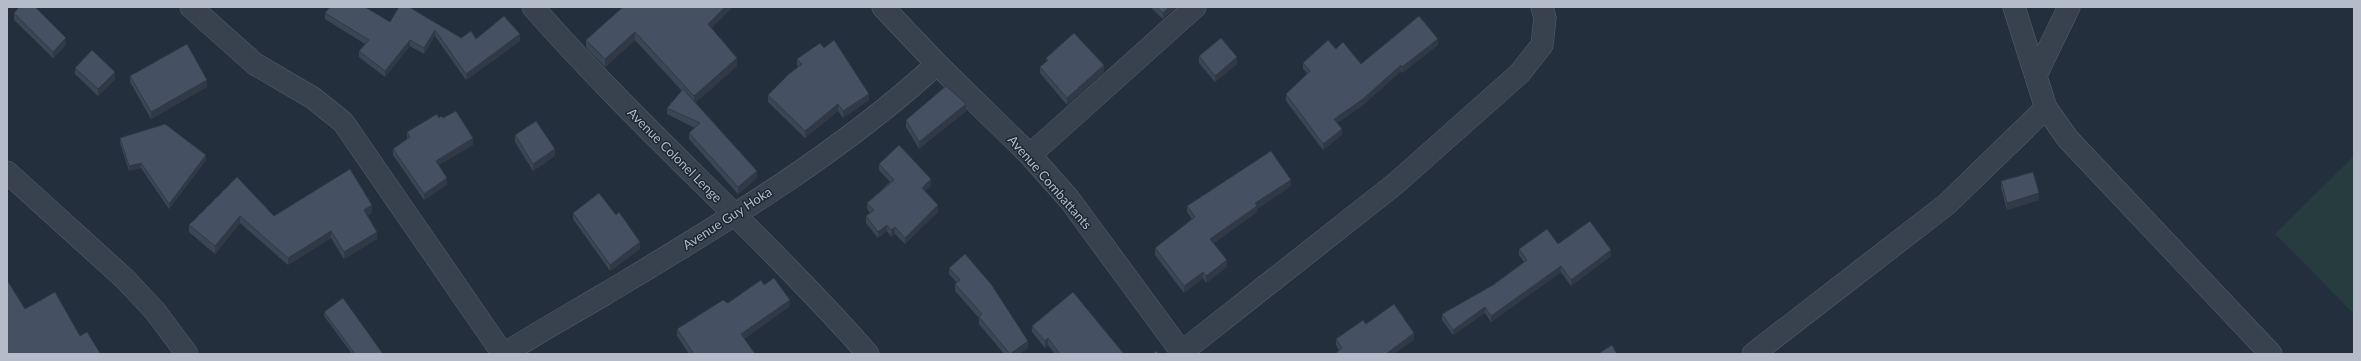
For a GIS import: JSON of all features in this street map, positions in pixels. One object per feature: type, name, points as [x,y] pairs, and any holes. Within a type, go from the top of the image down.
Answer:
[{"type":"street","points":[[191,7],[254,64],[313,98],[343,122],[503,354]]},
{"type":"street","name":"Avenue Colonel Lenge","points":[[533,7],[560,38],[828,308],[868,354]]},
{"type":"street","name":"Avenue Combattants","points":[[883,7],[937,64],[1030,155],[1069,199],[1183,353]]},
{"type":"street","points":[[1030,155],[1195,7]]},
{"type":"street","points":[[1183,353],[1395,184],[1520,73],[1542,45],[1545,18],[1542,7]]},
{"type":"street","points":[[2014,7],[2046,108],[2068,139],[2271,354]]},
{"type":"street","points":[[2036,75],[2069,7]]},
{"type":"street","name":"Avenue Guy Hoka","points":[[503,354],[734,214],[872,121],[937,64]]},
{"type":"street","points":[[1754,354],[1947,204],[2046,108]]},
{"type":"street","points":[[7,172],[125,279],[155,312],[187,354]]},
{"type":"green space","points":[[2354,156],[2354,314],[2275,234]]},
{"type":"building","points":[[19,7],[35,7],[66,38],[53,52],[14,13]]},
{"type":"building","points":[[330,7],[365,7],[390,22],[399,7],[409,7],[461,38],[471,31],[476,39],[504,16],[520,34],[466,74],[435,30],[424,48],[410,40],[385,71],[359,51],[369,40],[325,13]]},
{"type":"building","points":[[623,7],[725,7],[708,24],[737,58],[694,96],[635,32],[605,59],[586,40]]},
{"type":"building","points":[[1157,7],[1169,7],[1163,13]]},
{"type":"building","points":[[1419,16],[1438,39],[1402,67],[1401,65],[1363,99],[1334,119],[1342,129],[1323,144],[1286,94],[1310,71],[1303,63],[1328,40],[1336,49],[1343,42],[1361,64]]},
{"type":"building","points":[[1074,33],[1104,65],[1067,98],[1040,67],[1048,60],[1046,58]]},
{"type":"building","points":[[1221,38],[1237,57],[1215,76],[1199,56]]},
{"type":"building","points":[[834,40],[869,94],[843,111],[838,104],[805,131],[768,95],[789,74],[802,64],[797,59],[820,43],[824,48]]},
{"type":"building","points":[[187,44],[207,80],[151,112],[130,76]]},
{"type":"building","points":[[92,50],[115,72],[98,89],[75,68]]},
{"type":"building","points":[[946,86],[966,104],[919,142],[906,120]]},
{"type":"building","points":[[683,89],[757,171],[738,187],[689,133],[700,123],[667,108]]},
{"type":"building","points":[[456,111],[473,138],[436,161],[447,178],[424,194],[393,149],[410,137],[407,132],[437,114],[439,118],[441,116],[443,118]]},
{"type":"building","points":[[536,121],[555,149],[533,164],[515,135]]},
{"type":"building","points":[[165,124],[206,155],[169,204],[141,163],[129,166],[120,138]]},
{"type":"building","points":[[899,145],[931,179],[922,188],[938,205],[905,238],[895,227],[891,230],[887,225],[878,232],[866,216],[874,210],[867,203],[894,180],[879,164]]},
{"type":"building","points":[[1271,151],[1291,180],[1255,203],[1257,206],[1210,239],[1227,260],[1206,276],[1203,272],[1184,286],[1155,248],[1195,217],[1187,206]]},
{"type":"building","points":[[350,169],[372,205],[364,210],[377,232],[344,252],[331,231],[288,258],[240,216],[215,246],[189,225],[237,177],[274,216]]},
{"type":"building","points":[[2033,172],[2039,193],[2007,203],[2001,181]]},
{"type":"building","points":[[599,193],[616,215],[619,212],[640,242],[610,265],[573,213]]},
{"type":"building","points":[[1590,221],[1611,250],[1571,280],[1561,266],[1491,316],[1485,307],[1453,330],[1442,314],[1493,285],[1527,260],[1519,249],[1547,229],[1558,244]]},
{"type":"building","points":[[965,254],[991,284],[1028,341],[1010,354],[979,317],[982,314],[955,284],[960,280],[949,268]]},
{"type":"building","points":[[774,278],[790,300],[741,334],[755,354],[694,354],[677,329],[723,300],[728,303],[761,280],[764,285]]},
{"type":"building","points":[[7,280],[25,309],[55,292],[80,336],[87,332],[100,353],[7,354]]},
{"type":"building","points":[[1073,292],[1124,354],[1060,354],[1048,338],[1045,341],[1032,326]]},
{"type":"building","points":[[343,298],[383,354],[355,354],[324,312]]},
{"type":"building","points":[[1394,304],[1414,333],[1386,354],[1335,354],[1342,348],[1336,339],[1363,320],[1366,324]]},
{"type":"building","points":[[1612,345],[1617,354],[1598,354]]}]
